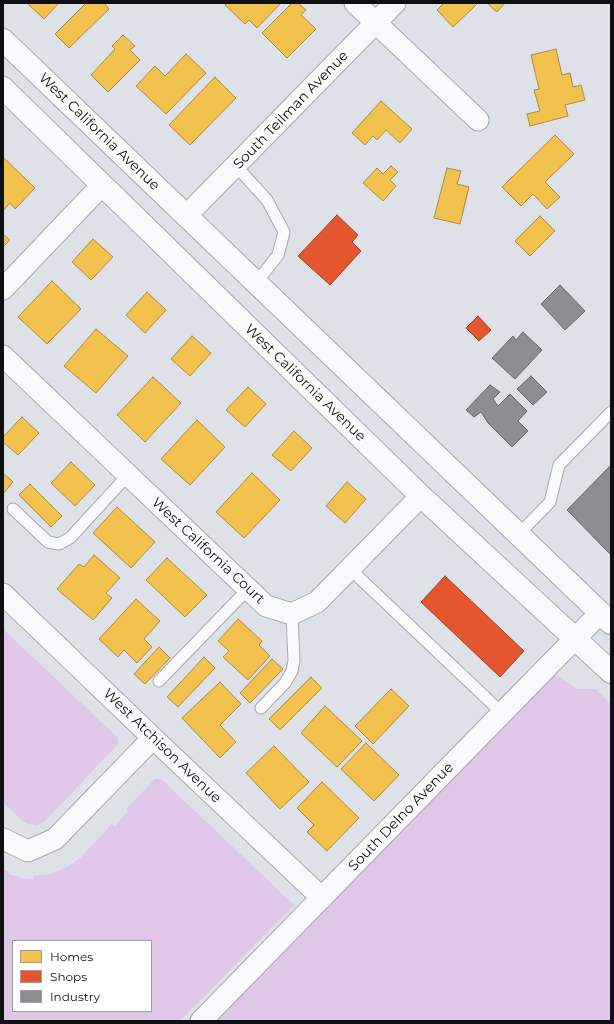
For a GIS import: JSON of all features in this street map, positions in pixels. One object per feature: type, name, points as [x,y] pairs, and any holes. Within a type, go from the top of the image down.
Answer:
[{"type":"main road","name":"West California Avenue","points":[[3,40],[606,618]]},
{"type":"main road","name":"West California Avenue","points":[[3,88],[421,496],[611,672]]},
{"type":"street","points":[[355,3],[478,120]]},
{"type":"street","name":"South Teilman Avenue","points":[[186,216],[395,3]]},
{"type":"street","points":[[3,289],[102,185]]},
{"type":"street","name":"West California Court","points":[[3,356],[266,606],[292,614]]},
{"type":"street","points":[[292,614],[317,602],[421,496]]},
{"type":"street","name":"West Atchison Avenue","points":[[3,594],[322,898]]},
{"type":"street","name":"South Delno Avenue","points":[[201,1021],[575,639],[606,618]]},
{"type":"street","points":[[3,839],[28,851],[55,839],[154,738]]},
{"type":"lane","points":[[236,166],[267,200],[284,232],[278,255],[256,283]]},
{"type":"lane","points":[[518,535],[550,502],[559,465],[611,412]]},
{"type":"lane","points":[[13,510],[48,542],[59,544],[70,538],[128,475]]},
{"type":"lane","points":[[350,569],[502,713]]},
{"type":"lane","points":[[159,681],[248,589]]},
{"type":"lane","points":[[261,708],[285,683],[292,671],[294,661],[292,614]]},
{"type":"shaded area","points":[[3,629],[118,738],[118,744],[45,821],[37,825],[28,824],[22,821],[3,802]]},
{"type":"shaded area","points":[[555,675],[578,689],[596,689],[611,704],[611,1021],[213,1021]]},
{"type":"shaded area","points":[[155,779],[161,779],[294,905],[180,1021],[3,1021],[3,869],[9,872],[8,874],[21,878],[33,879],[33,876],[52,874],[69,866],[81,857],[112,824],[115,826],[128,811],[126,809]]},
{"type":"building: Homes","points":[[27,3],[59,3],[44,19]]},
{"type":"building: Homes","points":[[86,3],[104,3],[109,9],[69,48],[55,34]]},
{"type":"building: Homes","points":[[227,3],[281,3],[257,28],[249,20],[245,24],[225,5]]},
{"type":"building: Homes","points":[[292,3],[298,3],[306,10],[301,15],[316,29],[287,58],[262,33]]},
{"type":"building: Homes","points":[[444,3],[477,4],[453,27],[437,10]]},
{"type":"building: Homes","points":[[487,3],[505,3],[497,12]]},
{"type":"building: Homes","points":[[123,35],[135,46],[130,50],[140,60],[108,92],[91,75],[115,49],[112,46]]},
{"type":"building: Homes","points":[[556,49],[562,75],[570,73],[573,87],[581,85],[585,100],[565,105],[568,116],[530,126],[527,114],[540,111],[534,90],[539,89],[531,55]]},
{"type":"building: Homes","points":[[186,54],[206,73],[166,114],[136,86],[155,66],[165,76]]},
{"type":"building: Homes","points":[[215,77],[236,98],[190,145],[169,125]]},
{"type":"building: Homes","points":[[381,101],[412,129],[400,143],[386,130],[377,140],[373,136],[365,145],[352,133]]},
{"type":"building: Homes","points":[[555,135],[574,154],[545,182],[560,197],[547,209],[533,194],[521,206],[502,187]]},
{"type":"building: Homes","points":[[3,157],[35,188],[15,209],[10,203],[4,210],[3,209]]},
{"type":"building: Homes","points":[[391,166],[398,172],[390,180],[396,186],[383,201],[363,183],[377,168],[383,174]]},
{"type":"building: Homes","points":[[447,168],[461,171],[457,184],[469,187],[460,224],[434,218]]},
{"type":"building: Homes","points":[[540,216],[555,231],[530,256],[515,241]]},
{"type":"building: Homes","points":[[3,234],[10,240],[3,247]]},
{"type":"building: Homes","points":[[93,239],[113,257],[91,280],[72,262]]},
{"type":"building: Homes","points":[[52,281],[81,309],[47,344],[18,317]]},
{"type":"building: Homes","points":[[147,292],[166,310],[145,333],[126,315]]},
{"type":"building: Homes","points":[[96,329],[128,356],[96,393],[64,366]]},
{"type":"building: Homes","points":[[192,336],[211,353],[190,376],[171,359]]},
{"type":"building: Homes","points":[[153,377],[181,403],[145,442],[117,415]]},
{"type":"building: Homes","points":[[248,387],[266,404],[245,427],[226,410]]},
{"type":"building: Homes","points":[[22,417],[39,433],[18,455],[3,442],[3,437]]},
{"type":"building: Homes","points":[[197,420],[225,447],[190,485],[161,459]]},
{"type":"building: Homes","points":[[294,431],[312,448],[291,471],[272,455]]},
{"type":"building: Homes","points":[[71,462],[95,485],[75,506],[51,483]]},
{"type":"building: Homes","points":[[3,473],[13,482],[3,494]]},
{"type":"building: Homes","points":[[252,473],[280,500],[244,538],[216,512]]},
{"type":"building: Homes","points":[[347,482],[366,499],[345,523],[326,506]]},
{"type":"building: Homes","points":[[30,484],[62,516],[51,527],[19,495]]},
{"type":"building: Homes","points":[[117,507],[155,542],[131,568],[93,533]]},
{"type":"building: Homes","points":[[94,555],[120,578],[106,593],[112,598],[93,620],[57,589],[79,564],[84,567]]},
{"type":"building: Homes","points":[[167,558],[207,595],[185,617],[146,580]]},
{"type":"building: Homes","points":[[136,599],[160,621],[144,639],[152,647],[137,663],[124,650],[118,657],[99,639]]},
{"type":"building: Homes","points":[[238,619],[262,641],[259,645],[270,656],[248,680],[223,657],[229,651],[218,641]]},
{"type":"building: Homes","points":[[159,647],[170,658],[145,684],[134,674]]},
{"type":"building: Homes","points":[[204,657],[215,668],[178,707],[167,697]]},
{"type":"building: Homes","points":[[272,659],[283,669],[250,703],[240,693]]},
{"type":"building: Homes","points":[[311,677],[322,688],[280,730],[269,719]]},
{"type":"building: Homes","points":[[220,682],[241,704],[220,725],[236,742],[220,758],[182,718]]},
{"type":"building: Homes","points":[[391,689],[409,706],[373,744],[355,726]]},
{"type":"building: Homes","points":[[325,706],[362,741],[337,767],[301,733]]},
{"type":"building: Homes","points":[[366,743],[399,775],[374,801],[341,769]]},
{"type":"building: Homes","points":[[274,746],[309,782],[280,809],[246,773]]},
{"type":"building: Homes","points":[[322,782],[359,818],[327,851],[307,832],[314,825],[297,808]]},
{"type":"building: Shops","points":[[337,215],[358,235],[352,242],[361,251],[330,285],[298,256]]},
{"type":"building: Shops","points":[[478,316],[491,330],[479,341],[466,328]]},
{"type":"building: Shops","points":[[445,576],[524,651],[500,677],[421,602]]},
{"type":"building: Industry","points":[[560,285],[585,311],[565,330],[541,304]]},
{"type":"building: Industry","points":[[523,332],[542,350],[515,379],[492,358],[513,336],[516,340]]},
{"type":"building: Industry","points":[[531,376],[547,392],[533,405],[517,389]]},
{"type":"building: Industry","points":[[490,385],[500,392],[493,399],[498,406],[510,394],[527,411],[518,421],[528,431],[512,447],[488,423],[481,412],[474,417],[466,410]]},
{"type":"building: Industry","points":[[611,465],[611,555],[567,510]]}]
